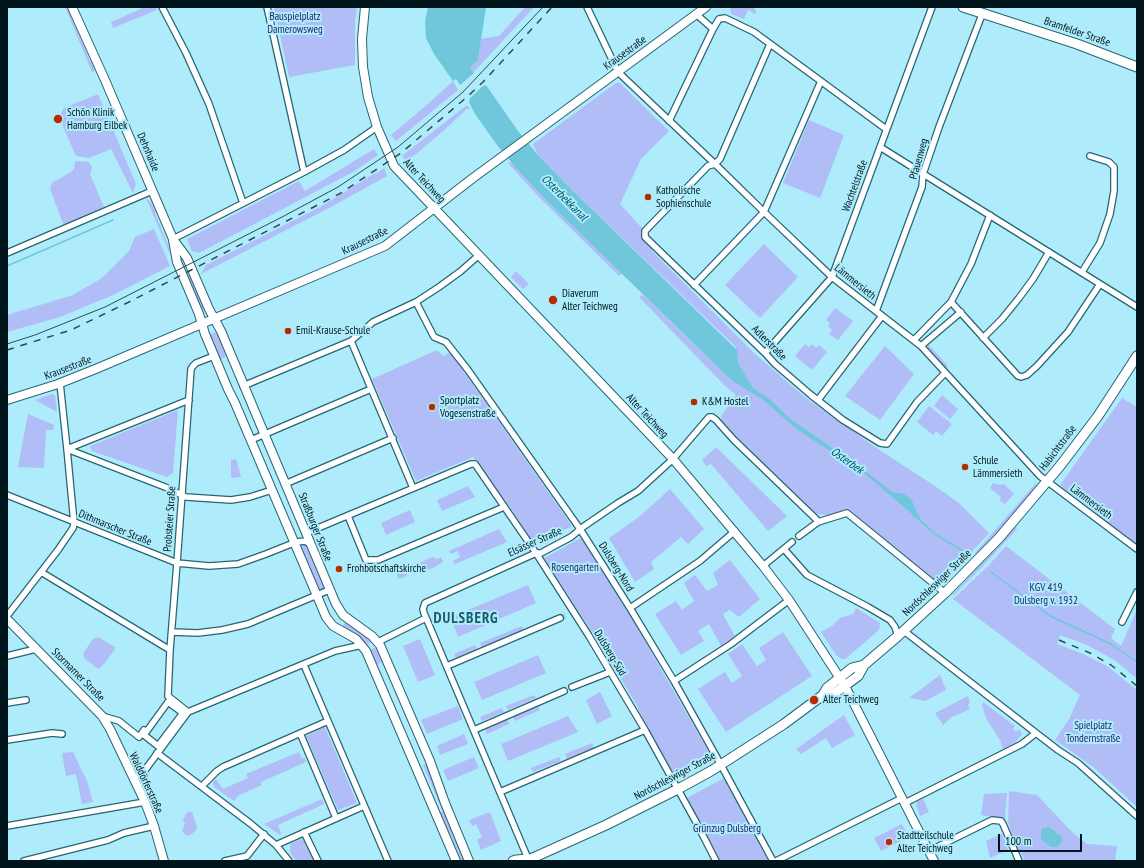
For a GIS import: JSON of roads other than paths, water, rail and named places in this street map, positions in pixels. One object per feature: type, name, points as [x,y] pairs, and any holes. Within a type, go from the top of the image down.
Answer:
[{"type":"main road","name":"Dehnhaide","points":[[72,7],[173,239],[187,258],[214,319]]},
{"type":"main road","name":"Alter Teichweg","points":[[365,7],[362,39],[363,66],[368,97],[377,127],[394,166],[673,459],[763,566],[789,600],[840,677],[934,861]]},
{"type":"main road","name":"Krausestraße","points":[[7,400],[60,383],[202,325],[385,246],[528,138],[706,7]]},
{"type":"main road","name":"Bramfelder Straße","points":[[963,7],[1078,44],[1137,68]]},
{"type":"main road","name":"Dehnhaide","points":[[173,239],[177,262],[199,314],[202,325]]},
{"type":"main road","name":"Straßburger Straße","points":[[214,319],[221,331],[340,612],[378,642],[430,761],[445,803],[469,861]]},
{"type":"main road","points":[[202,325],[330,624],[338,630],[353,637],[362,645],[367,654],[456,861]]},
{"type":"main road","name":"Habichtstraße","points":[[989,548],[1048,482],[1098,416],[1137,356]]},
{"type":"main road","name":"Nordschleswiger Straße","points":[[823,695],[831,696],[858,676],[864,665],[901,634],[945,593],[989,548]]},
{"type":"main road","name":"Stormarner Straße","points":[[7,619],[102,716]]},
{"type":"main road","name":"Nordschleswiger Straße","points":[[513,861],[528,860],[606,825],[678,789],[721,765],[784,724],[823,695],[827,688],[852,668],[864,665]]},
{"type":"main road","name":"Walddörferstraße","points":[[102,716],[110,728],[116,745],[145,802],[154,826],[164,861]]},
{"type":"street","points":[[163,7],[209,104],[243,203]]},
{"type":"street","points":[[267,7],[304,172]]},
{"type":"street","name":"Lämmersieth","points":[[587,7],[618,72],[832,277],[921,346],[945,374],[1040,476],[1137,549]]},
{"type":"street","name":"Wachtelstraße","points":[[765,353],[832,277],[932,7]]},
{"type":"street","name":"Pfauenweg","points":[[876,312],[922,187],[923,174],[982,12]]},
{"type":"street","points":[[696,14],[713,29]]},
{"type":"street","points":[[669,121],[713,29],[720,18],[725,18],[754,32],[886,129]]},
{"type":"street","points":[[715,164],[720,159],[770,44]]},
{"type":"street","points":[[694,285],[764,212],[821,81]]},
{"type":"street","points":[[173,239],[304,172],[344,150],[377,127]]},
{"type":"street","points":[[880,147],[1137,306]]},
{"type":"street","points":[[1082,272],[1100,243],[1110,214],[1114,191],[1114,167],[1109,162],[1090,156]]},
{"type":"street","name":"Adlerstraße","points":[[715,164],[708,166],[645,231],[645,237],[775,364],[843,420],[880,443],[886,444],[890,441],[917,402],[945,374]]},
{"type":"street","points":[[7,254],[152,191]]},
{"type":"street","points":[[914,340],[951,302],[971,264],[990,215]]},
{"type":"street","points":[[983,338],[1002,319],[1019,298],[1049,252]]},
{"type":"street","points":[[243,386],[350,341],[373,322],[416,302],[461,271],[479,255]]},
{"type":"street","points":[[951,302],[1018,376],[1021,377],[1027,375],[1068,332],[1100,284]]},
{"type":"street","name":"Dulsberg-Nord","points":[[416,302],[434,337],[446,342],[468,370],[580,528],[674,681],[774,861]]},
{"type":"street","points":[[921,346],[961,312]]},
{"type":"street","points":[[818,400],[882,316]]},
{"type":"street","points":[[306,533],[413,488],[393,438],[350,341]]},
{"type":"street","name":"Probsteier Straße","points":[[168,696],[170,650],[178,564],[191,369],[193,366],[214,356]]},
{"type":"street","points":[[7,616],[70,534],[73,528],[74,523],[60,383]]},
{"type":"street","points":[[251,440],[371,389]]},
{"type":"street","points":[[67,449],[189,400]]},
{"type":"street","name":"Elsässer Straße","points":[[426,618],[423,609],[425,603],[536,553],[541,553],[571,537],[578,532],[580,528],[618,503],[638,492],[673,459],[709,417],[716,420],[734,440],[818,522]]},
{"type":"street","points":[[285,484],[393,438]]},
{"type":"street","points":[[67,449],[165,487],[186,497],[231,500],[250,497],[272,490]]},
{"type":"street","name":"Dulsberg-Süd","points":[[413,488],[473,463],[536,553],[571,613],[610,672],[645,730],[716,861]]},
{"type":"street","name":"Dithmarscher Straße","points":[[7,495],[178,564],[208,566],[238,564],[294,542]]},
{"type":"street","points":[[348,516],[366,560],[378,560],[504,507]]},
{"type":"street","points":[[799,536],[818,522],[847,513],[945,593]]},
{"type":"street","points":[[630,608],[700,560],[734,531]]},
{"type":"street","points":[[294,542],[304,541],[310,544]]},
{"type":"street","points":[[763,566],[792,542]]},
{"type":"street","points":[[784,549],[807,575],[868,606],[890,620],[901,634],[1078,764],[1137,816]]},
{"type":"street","points":[[41,572],[170,650]]},
{"type":"street","points":[[172,632],[198,633],[229,629],[248,624],[330,590]]},
{"type":"street","points":[[1122,622],[1137,592]]},
{"type":"street","points":[[674,681],[731,644],[789,600]]},
{"type":"street","points":[[378,642],[426,618],[528,860]]},
{"type":"street","points":[[447,666],[560,618]]},
{"type":"street","points":[[134,778],[142,774],[188,712],[328,654],[362,645]]},
{"type":"street","points":[[7,656],[36,649]]},
{"type":"street","points":[[304,665],[388,861]]},
{"type":"street","points":[[572,687],[610,672]]},
{"type":"street","points":[[474,730],[564,691]]},
{"type":"street","points":[[141,736],[168,696],[188,712]]},
{"type":"street","points":[[7,703],[26,700]]},
{"type":"street","name":"Stormarner Straße","points":[[102,716],[119,721],[141,736],[158,746],[183,713],[168,702],[141,736]]},
{"type":"street","points":[[202,786],[223,767],[328,721]]},
{"type":"street","points":[[500,792],[645,730]]},
{"type":"street","points":[[7,740],[52,733],[62,734]]},
{"type":"street","points":[[300,733],[336,818]]},
{"type":"street","points":[[774,861],[1022,744],[1036,733]]},
{"type":"street","points":[[157,753],[264,834],[276,845],[289,861]]},
{"type":"street","points":[[7,826],[145,802]]},
{"type":"street","points":[[276,845],[364,806]]},
{"type":"street","points":[[929,851],[992,820],[1001,821],[1003,824],[1019,861]]},
{"type":"street","points":[[24,861],[108,840],[154,826]]},
{"type":"street","points":[[304,832],[318,861]]},
{"type":"street","points":[[225,861],[248,858],[264,834]]},
{"type":"water","name":"Osterbekkanal","points":[[428,7],[486,7],[478,60],[470,68],[484,86],[486,85],[518,131],[538,155],[737,350],[738,363],[753,388],[772,401],[789,418],[864,470],[892,492],[904,494],[911,499],[921,520],[931,529],[929,530],[915,517],[913,518],[912,514],[864,473],[798,430],[762,399],[731,380],[547,201],[497,145],[475,114],[469,102],[470,99],[456,79],[453,81],[434,54],[426,38],[425,21]]},
{"type":"water","points":[[1049,827],[1062,837],[1062,842],[1057,847],[1051,847],[1041,838],[1042,828]]},
{"type":"waterway","points":[[7,266],[113,220]]},
{"type":"waterway","name":"Osterbek","points":[[929,529],[936,535],[968,554]]},
{"type":"waterway","name":"Osterbek","points":[[991,572],[1050,616],[1109,643],[1137,662]]},
{"type":"tunnel","points":[[560,618],[568,615]]},
{"type":"tram line","points":[[7,344],[35,335],[105,307],[338,187],[398,147],[463,92],[543,7]]},
{"type":"railway","points":[[7,350],[71,330],[127,303],[341,193],[401,153],[467,97],[483,82],[552,7]]},
{"type":"railway","points":[[1059,640],[1090,653],[1111,665],[1137,686]]},
{"type":"place","name":"Schön Klinik Hamburg Eilbek","points":[[58,119]]},
{"type":"place","name":"Katholische Sophienschule","points":[[648,197]]},
{"type":"place","name":"Diaverum Alter Teichweg","points":[[553,300]]},
{"type":"place","name":"Emil-Krause-Schule","points":[[288,331]]},
{"type":"place","name":"K&M Hostel","points":[[694,402]]},
{"type":"place","name":"Sportplatz Vogesenstraße","points":[[432,407]]},
{"type":"place","name":"Schule Lämmersieth","points":[[965,467]]},
{"type":"place","name":"Frohbotschaftskirche","points":[[339,569]]},
{"type":"place","name":"Alter Teichweg","points":[[814,700]]},
{"type":"place","name":"Stadtteilschule Alter Teichweg","points":[[889,842]]},
{"type":"district","name":"DULSBERG","points":[[466,619]]},
{"type":"park label","name":"Bauspielplatz Damerowsweg","points":[[295,23]]},
{"type":"park label","name":"Rosengarten","points":[[575,568]]},
{"type":"park label","name":"KGV 419 Dulsberg v. 1932","points":[[1046,594]]},
{"type":"park label","name":"Spielplatz Tondernstraße","points":[[1093,732]]},
{"type":"park label","name":"Grünzug Dulsberg","points":[[727,829]]}]
